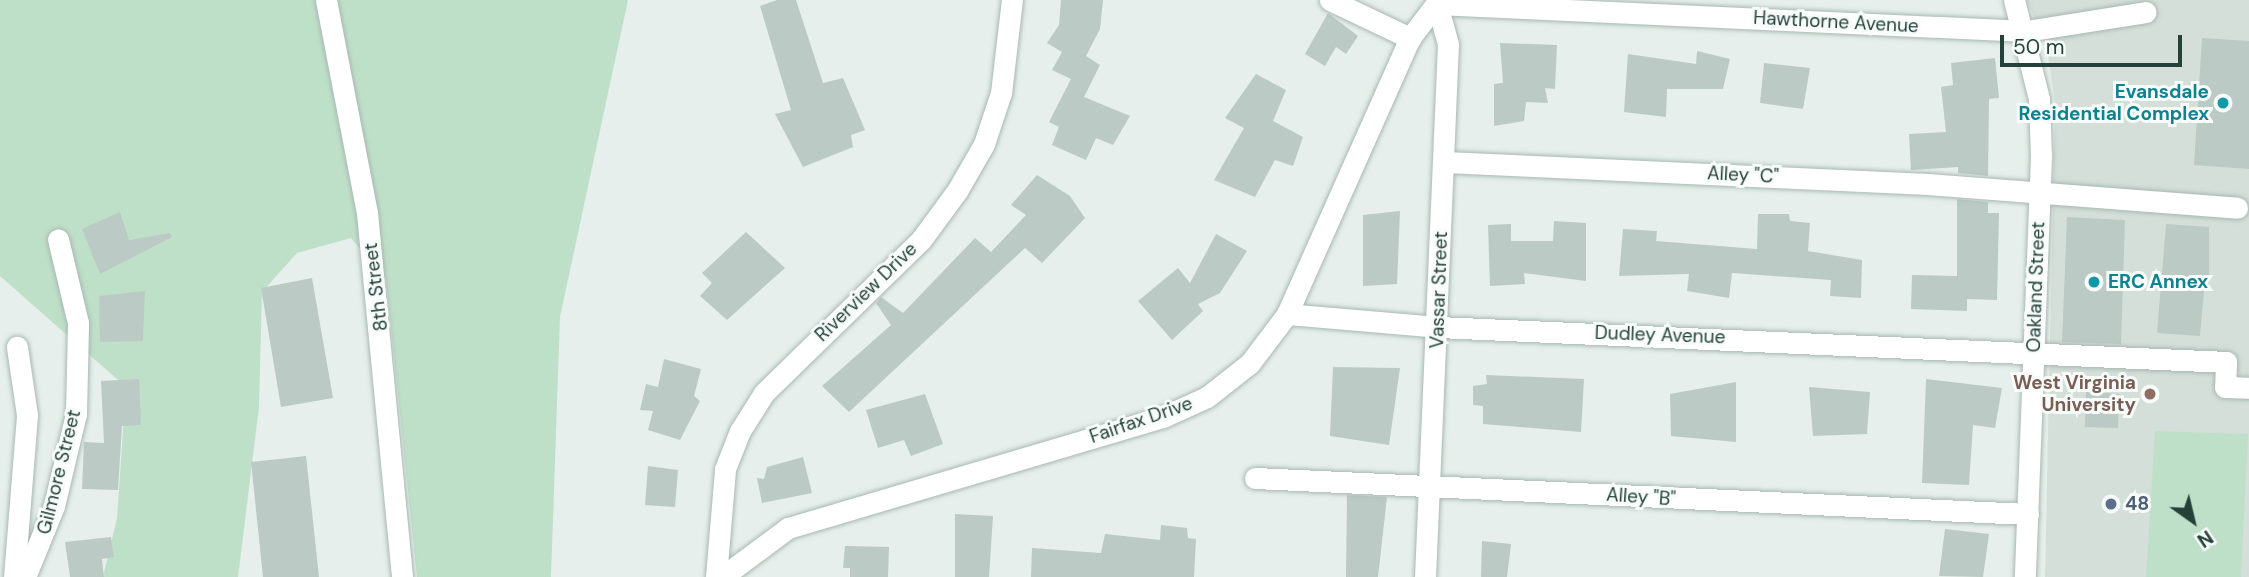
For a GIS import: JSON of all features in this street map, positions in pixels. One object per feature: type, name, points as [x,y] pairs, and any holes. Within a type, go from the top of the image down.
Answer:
[{"type":"street","name":"8th Street","points":[[326,0],[367,213],[402,577]]},
{"type":"street","name":"Riverview Drive","points":[[716,577],[725,469],[740,431],[764,393],[921,240],[957,191],[984,144],[1001,93],[1012,0]]},
{"type":"street","points":[[1330,0],[1410,38]]},
{"type":"street","name":"Oakland Street","points":[[2014,0],[2026,31],[2039,99],[2040,194],[2025,577]]},
{"type":"street","name":"Fairfax Drive","points":[[722,577],[745,555],[810,520],[1150,421],[1208,397],[1250,363],[1287,314],[1410,38],[1438,2]]},
{"type":"street","name":"Hawthorne Avenue","points":[[1438,2],[2026,31],[2146,12]]},
{"type":"street","name":"Vassar Street","points":[[1425,577],[1438,327],[1448,44],[1438,2]]},
{"type":"street","name":"Alley \"C\"","points":[[1445,162],[2040,194],[2237,208]]},
{"type":"street","name":"Gilmore Street","points":[[25,577],[54,506],[76,414],[78,323],[58,239]]},
{"type":"street","name":"Dudley Avenue","points":[[1287,314],[1438,327],[2033,350],[2226,362],[2225,387],[2249,388]]},
{"type":"street","name":"Gilmore Street","points":[[14,577],[27,415],[17,347]]},
{"type":"street","name":"Alley \"B\"","points":[[1255,478],[2028,514]]},
{"type":"shaded area","name":"West Virginia University","points":[[2027,0],[2249,0],[2249,577],[2045,577],[2055,101],[2047,49]]},
{"type":"green space","points":[[0,0],[628,0],[560,317],[551,577],[417,577],[386,279],[351,238],[297,253],[262,292],[259,407],[238,577],[103,577],[117,518],[126,387],[0,276]]},
{"type":"green space","points":[[2155,431],[2248,434],[2241,577],[2146,577]]},
{"type":"building","points":[[777,0],[796,0],[823,83],[843,78],[865,130],[851,135],[853,147],[803,167],[775,114],[791,110],[760,6]]},
{"type":"building","points":[[1061,0],[1103,0],[1100,29],[1086,56],[1100,65],[1084,97],[1130,116],[1113,145],[1096,138],[1086,160],[1052,145],[1059,127],[1049,122],[1071,79],[1052,70],[1062,52],[1047,43],[1059,25]]},
{"type":"building","points":[[1328,13],[1358,36],[1346,54],[1336,47],[1325,66],[1305,54]]},
{"type":"building","name":"Evansdale Residential Complex","points":[[2202,38],[2249,41],[2249,169],[2194,165]]},
{"type":"building","points":[[1500,43],[1557,45],[1555,89],[1545,88],[1548,103],[1526,102],[1524,121],[1494,126],[1494,84],[1503,83]]},
{"type":"building","points":[[1697,51],[1730,59],[1723,89],[1667,89],[1666,117],[1624,112],[1628,54],[1696,64]]},
{"type":"building","points":[[1995,58],[1999,98],[1989,99],[1988,176],[1958,173],[1958,167],[1911,170],[1909,134],[1946,132],[1941,87],[1953,85],[1951,63]]},
{"type":"building","points":[[1764,63],[1810,68],[1803,109],[1760,103]]},
{"type":"building","points":[[1256,74],[1286,90],[1273,121],[1303,137],[1293,166],[1275,160],[1255,197],[1214,180],[1244,128],[1225,118]]},
{"type":"building","points":[[1037,175],[1070,196],[1085,218],[1042,263],[1025,248],[849,412],[822,386],[891,325],[876,303],[881,297],[903,313],[975,238],[991,252],[1026,215],[1011,205]]},
{"type":"building","points":[[1957,199],[1988,202],[1988,213],[1999,213],[1997,300],[1967,299],[1967,311],[1911,309],[1912,275],[1957,276]]},
{"type":"building","points":[[1400,211],[1397,284],[1363,286],[1363,215]]},
{"type":"building","points":[[120,212],[129,240],[170,233],[172,237],[100,274],[82,229]]},
{"type":"building","points":[[1758,214],[1789,214],[1790,221],[1810,223],[1808,251],[1862,260],[1861,298],[1830,296],[1831,280],[1732,273],[1729,298],[1687,291],[1689,274],[1619,276],[1623,229],[1657,231],[1656,241],[1757,249]]},
{"type":"building","name":"ERC Annex","points":[[2067,217],[2125,220],[2121,344],[2062,342]]},
{"type":"building","points":[[1554,221],[1586,223],[1586,281],[1524,273],[1525,284],[1490,286],[1488,225],[1511,224],[1511,241],[1553,241]]},
{"type":"building","name":"ERC Annex","points":[[2166,224],[2209,227],[2209,291],[2204,291],[2200,336],[2157,333]]},
{"type":"building","points":[[746,232],[785,268],[727,320],[700,296],[712,283],[702,273]]},
{"type":"building","points":[[1216,234],[1247,251],[1220,293],[1198,304],[1203,311],[1172,340],[1138,301],[1178,268],[1190,283]]},
{"type":"building","points":[[312,278],[333,398],[281,407],[261,288]]},
{"type":"building","points":[[145,291],[143,341],[100,342],[99,296]]},
{"type":"building","points":[[664,359],[701,369],[694,396],[700,401],[680,440],[648,430],[653,411],[640,410],[646,384],[658,387]]},
{"type":"building","points":[[1333,367],[1400,368],[1389,445],[1330,436]]},
{"type":"building","points":[[1486,375],[1584,379],[1581,432],[1483,424],[1483,406],[1473,405],[1473,386],[1487,384]]},
{"type":"building","points":[[139,379],[141,425],[122,426],[118,490],[82,489],[84,442],[104,443],[101,381]]},
{"type":"building","points":[[1926,379],[2002,388],[1995,428],[1973,425],[1969,485],[1922,483]]},
{"type":"building","points":[[1736,382],[1736,442],[1671,436],[1670,394]]},
{"type":"building","points":[[1809,387],[1870,392],[1867,434],[1813,436]]},
{"type":"building","points":[[2086,392],[2119,394],[2118,428],[2085,427]]},
{"type":"building","points":[[925,394],[943,444],[911,456],[904,440],[878,448],[866,410]]},
{"type":"building","points":[[306,456],[319,577],[263,577],[251,462]]},
{"type":"building","points":[[803,457],[812,493],[762,503],[757,478],[764,479],[767,467]]},
{"type":"building","points":[[648,466],[678,470],[675,507],[645,505]]},
{"type":"building","points":[[1347,495],[1387,497],[1378,577],[1346,577]]},
{"type":"building","points":[[955,514],[993,516],[989,577],[955,577]]},
{"type":"building","points":[[1161,525],[1187,528],[1188,538],[1196,539],[1194,577],[1031,577],[1032,548],[1101,553],[1105,534],[1160,540]]},
{"type":"building","points":[[1945,529],[1989,534],[1983,577],[1939,576]]},
{"type":"building","points":[[111,537],[114,557],[102,559],[104,577],[70,577],[65,542]]},
{"type":"building","points":[[1482,541],[1511,544],[1507,577],[1481,577]]},
{"type":"building","points":[[845,546],[889,547],[888,577],[850,577],[850,568],[843,568]]},
{"type":"place","name":"Evansdale Residential Complex","points":[[2223,103]]},
{"type":"place","name":"ERC Annex","points":[[2094,282]]},
{"type":"place","name":"West Virginia University","points":[[2150,394]]},
{"type":"place","name":"48","points":[[2111,504]]}]
